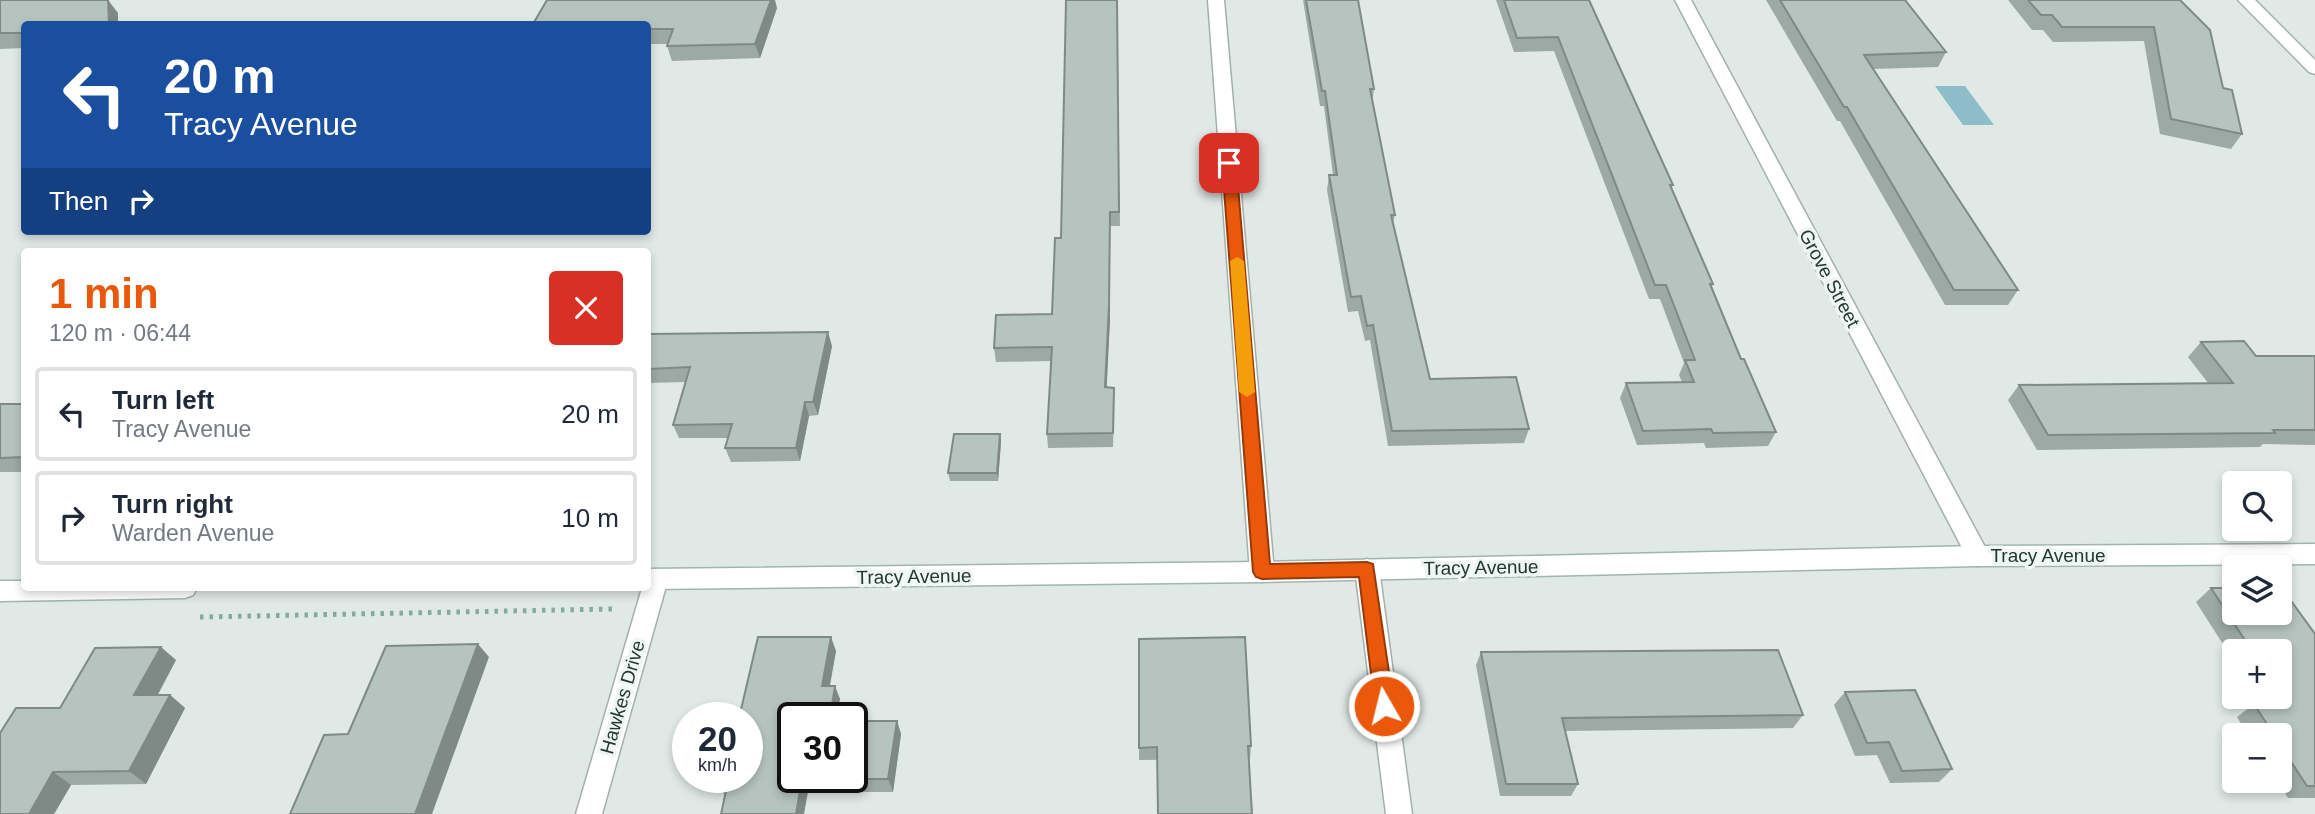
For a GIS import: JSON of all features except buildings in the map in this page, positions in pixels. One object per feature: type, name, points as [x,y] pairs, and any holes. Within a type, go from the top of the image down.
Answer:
[{"type":"street","points":[[1216,0],[1262,572]]},
{"type":"street","name":"Grove Street","points":[[1683,0],[1978,556]]},
{"type":"street","points":[[2246,0],[2315,69]]},
{"type":"street","name":"Tracy Avenue","points":[[652,579],[1262,572],[1978,556],[2315,554]]},
{"type":"street","points":[[1367,569],[1399,814]]},
{"type":"street","points":[[0,591],[21,591]]},
{"type":"street","name":"Hawkes Drive","points":[[589,814],[649,591]]},
{"type":"water","points":[[1935,86],[1965,86],[1994,125],[1963,125]]},
{"type":"slow traffic","points":[[1237,261],[1247,392]]},
{"type":"route","points":[[1229,163],[1262,572],[1367,569],[1384,706]]}]
